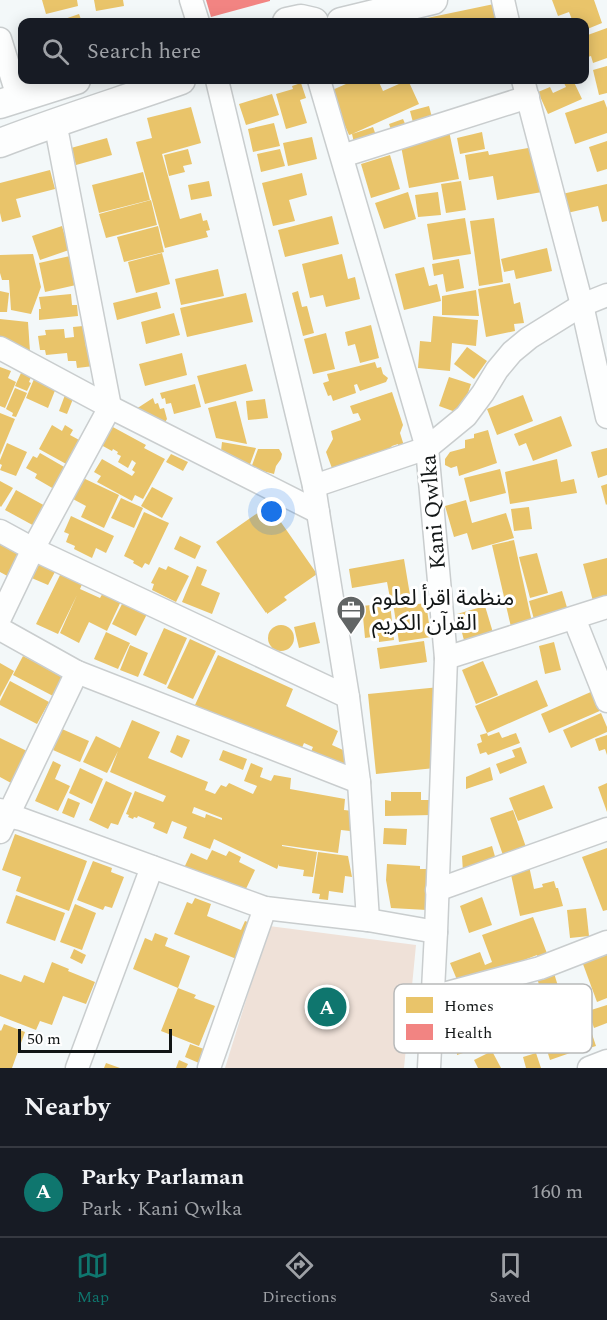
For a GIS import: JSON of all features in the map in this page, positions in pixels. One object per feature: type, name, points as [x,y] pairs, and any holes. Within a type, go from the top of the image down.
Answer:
[{"type":"main road","points":[[351,13],[433,0]]},
{"type":"main road","points":[[9,100],[63,84]]},
{"type":"main road","points":[[0,143],[169,84]]},
{"type":"street","points":[[191,0],[197,18]]},
{"type":"street","points":[[502,0],[507,18]]},
{"type":"street","points":[[0,39],[9,100]]},
{"type":"street","points":[[218,84],[314,486],[359,782],[368,920]]},
{"type":"street","name":"Kani Qwlka","points":[[320,84],[427,448],[446,658],[433,984]]},
{"type":"street","points":[[342,156],[526,88],[582,305],[607,417]]},
{"type":"street","points":[[0,618],[33,549],[110,406],[55,122]]},
{"type":"street","points":[[314,486],[427,448],[466,416],[512,352],[529,338],[582,305],[607,296]]},
{"type":"street","points":[[0,348],[318,512]]},
{"type":"street","points":[[0,531],[33,549],[348,698]]},
{"type":"street","points":[[446,658],[607,607]]},
{"type":"street","points":[[574,618],[607,700]]},
{"type":"street","points":[[0,629],[77,672],[359,782]]},
{"type":"street","points":[[77,672],[2,819],[21,819],[266,908],[368,920],[436,932]]},
{"type":"street","points":[[437,890],[607,829]]},
{"type":"street","points":[[77,1068],[152,867]]},
{"type":"street","points":[[209,1068],[266,908]]},
{"type":"street","points":[[480,984],[540,968],[607,942]]},
{"type":"street","name":"Kani Qwlka","points":[[429,1068],[430,1053]]},
{"type":"street","points":[[589,1068],[607,1061]]},
{"type":"shaded area","points":[[269,926],[416,945],[412,984],[394,984],[394,1053],[405,1053],[404,1068],[225,1068]]},
{"type":"building: Homes","points":[[42,0],[77,0],[78,6],[46,14]]},
{"type":"building: Homes","points":[[94,0],[123,0],[124,6],[96,11]]},
{"type":"building: Homes","points":[[552,0],[594,0],[602,23],[589,28],[589,18],[571,18],[569,12],[558,16]]},
{"type":"building: Homes","points":[[494,4],[497,18],[427,18]]},
{"type":"building: Homes","points":[[79,14],[80,18],[68,18]]},
{"type":"building: Homes","points":[[607,28],[607,58],[593,63],[591,56],[589,57],[589,35]]},
{"type":"building: Homes","points":[[607,66],[607,93],[599,95],[593,70]]},
{"type":"building: Homes","points":[[301,84],[306,98],[300,100],[307,123],[286,129],[276,94],[293,89],[292,86]]},
{"type":"building: Homes","points":[[346,84],[380,84],[383,91],[399,84],[410,84],[419,104],[349,135],[330,91]]},
{"type":"building: Homes","points":[[564,84],[575,84],[582,99],[548,114],[538,92],[550,87],[553,93],[566,87]]},
{"type":"building: Homes","points":[[272,94],[279,115],[246,125],[239,104]]},
{"type":"building: Homes","points":[[604,100],[607,108],[607,133],[575,144],[565,113]]},
{"type":"building: Homes","points":[[429,106],[434,125],[415,130],[410,111]]},
{"type":"building: Homes","points":[[191,107],[201,143],[162,154],[180,219],[201,213],[203,221],[207,220],[210,230],[206,231],[208,237],[165,248],[136,142],[152,138],[147,118]]},
{"type":"building: Homes","points":[[403,119],[409,133],[394,138],[389,124]]},
{"type":"building: Homes","points":[[274,123],[280,146],[253,152],[248,129]]},
{"type":"building: Homes","points":[[373,127],[379,144],[356,151],[352,134]]},
{"type":"building: Homes","points":[[449,131],[459,179],[409,188],[400,141]]},
{"type":"building: Homes","points":[[482,132],[485,149],[460,154],[457,138]]},
{"type":"building: Homes","points":[[312,137],[317,159],[288,166],[283,143]]},
{"type":"building: Homes","points":[[107,138],[112,155],[76,165],[71,148]]},
{"type":"building: Homes","points":[[607,141],[607,169],[597,172],[589,147]]},
{"type":"building: Homes","points":[[534,147],[542,192],[497,200],[493,176],[469,180],[465,155],[488,151],[489,155]]},
{"type":"building: Homes","points":[[188,149],[192,164],[183,166],[185,172],[169,176],[164,155]]},
{"type":"building: Homes","points":[[280,149],[285,166],[261,172],[257,154]]},
{"type":"building: Homes","points":[[390,155],[400,189],[371,198],[361,164]]},
{"type":"building: Homes","points":[[50,170],[55,189],[16,199],[21,217],[2,222],[0,183]]},
{"type":"building: Homes","points":[[143,172],[150,200],[99,213],[92,185]]},
{"type":"building: Homes","points":[[302,173],[307,195],[289,200],[295,221],[273,226],[262,183]]},
{"type":"building: Homes","points":[[209,181],[212,196],[191,200],[188,185]]},
{"type":"building: Homes","points":[[461,181],[466,210],[446,213],[441,184]]},
{"type":"building: Homes","points":[[607,184],[607,221],[602,222],[598,206],[567,213],[562,194]]},
{"type":"building: Homes","points":[[408,192],[416,219],[384,229],[375,203]]},
{"type":"building: Homes","points":[[438,192],[441,215],[418,217],[415,195]]},
{"type":"building: Homes","points":[[151,200],[157,225],[106,238],[99,214]]},
{"type":"building: Homes","points":[[332,216],[339,244],[285,257],[278,230]]},
{"type":"building: Homes","points":[[465,218],[471,254],[433,260],[427,224]]},
{"type":"building: Homes","points":[[494,218],[503,282],[479,286],[470,221]]},
{"type":"building: Homes","points":[[62,226],[69,250],[40,260],[32,236]]},
{"type":"building: Homes","points":[[158,226],[164,252],[124,262],[117,237]]},
{"type":"building: Homes","points":[[547,248],[552,271],[516,279],[514,270],[504,272],[501,259]]},
{"type":"building: Homes","points":[[162,253],[170,284],[136,293],[128,262]]},
{"type":"building: Homes","points":[[33,254],[41,287],[31,314],[11,310],[9,280],[2,280],[0,255]]},
{"type":"building: Homes","points":[[342,254],[348,279],[355,277],[360,299],[326,307],[323,295],[310,298],[302,264]]},
{"type":"building: Homes","points":[[70,256],[76,285],[45,292],[39,263]]},
{"type":"building: Homes","points":[[459,259],[464,288],[446,292],[443,274],[434,276],[432,264]]},
{"type":"building: Homes","points":[[424,267],[429,286],[437,284],[441,301],[404,310],[395,274]]},
{"type":"building: Homes","points":[[218,269],[224,296],[181,305],[175,279]]},
{"type":"building: Homes","points":[[510,283],[514,304],[520,302],[524,323],[514,324],[515,331],[486,337],[478,289]]},
{"type":"building: Homes","points":[[476,290],[479,316],[442,315],[442,296]]},
{"type":"building: Homes","points":[[0,291],[9,293],[7,312],[0,312]]},
{"type":"building: Homes","points":[[298,291],[302,307],[307,306],[314,333],[303,336],[292,293]]},
{"type":"building: Homes","points":[[157,292],[161,308],[117,320],[113,303]]},
{"type":"building: Homes","points":[[246,293],[253,322],[187,337],[180,308]]},
{"type":"building: Homes","points":[[71,294],[72,305],[77,305],[78,316],[39,320],[39,309],[41,309],[39,297]]},
{"type":"building: Homes","points":[[174,313],[180,335],[146,344],[141,322]]},
{"type":"building: Homes","points":[[433,316],[478,320],[476,346],[452,343],[450,371],[418,368],[420,341],[431,342]]},
{"type":"building: Homes","points":[[0,319],[28,322],[30,352],[0,338]]},
{"type":"building: Homes","points":[[371,325],[379,358],[360,363],[355,344],[348,346],[345,332]]},
{"type":"building: Homes","points":[[83,326],[86,347],[92,346],[94,366],[77,368],[76,361],[68,361],[67,353],[46,355],[45,350],[40,350],[38,336],[46,335],[45,330],[64,329],[65,338],[74,337],[73,327]]},
{"type":"building: Homes","points":[[326,333],[335,369],[313,374],[304,339]]},
{"type":"building: Homes","points":[[467,347],[487,361],[474,379],[454,364]]},
{"type":"building: Homes","points":[[182,353],[187,375],[145,386],[139,364]]},
{"type":"building: Homes","points":[[375,362],[377,368],[381,367],[383,374],[388,378],[386,382],[360,391],[357,384],[354,385],[356,393],[333,401],[331,395],[328,396],[323,383],[329,381],[327,374]]},
{"type":"building: Homes","points":[[246,364],[253,391],[205,404],[197,376]]},
{"type":"building: Homes","points":[[0,367],[11,371],[8,378],[16,382],[5,408],[0,406]]},
{"type":"building: Homes","points":[[21,373],[31,377],[27,391],[15,386]]},
{"type":"building: Homes","points":[[449,377],[471,384],[461,414],[439,406]]},
{"type":"building: Homes","points":[[34,379],[56,388],[48,408],[26,398]]},
{"type":"building: Homes","points":[[195,384],[201,407],[174,414],[171,403],[166,404],[165,398],[162,399],[160,393]]},
{"type":"building: Homes","points":[[15,388],[27,393],[16,417],[6,409]]},
{"type":"building: Homes","points":[[392,392],[403,425],[400,433],[405,449],[397,452],[398,444],[392,446],[383,457],[373,453],[369,462],[333,471],[326,452],[333,439],[331,431],[361,420],[358,413],[353,414],[350,406]]},
{"type":"building: Homes","points":[[65,395],[73,399],[67,414],[59,411]]},
{"type":"building: Homes","points":[[523,395],[533,421],[497,435],[487,409]]},
{"type":"building: Homes","points":[[153,398],[160,409],[164,408],[167,419],[164,424],[136,409]]},
{"type":"building: Homes","points":[[265,399],[268,418],[248,420],[246,401]]},
{"type":"building: Homes","points":[[236,401],[247,444],[216,438],[208,408]]},
{"type":"building: Homes","points":[[0,413],[15,419],[0,455]]},
{"type":"building: Homes","points":[[561,416],[572,446],[533,461],[526,443],[519,446],[514,434]]},
{"type":"building: Homes","points":[[52,425],[62,431],[65,425],[73,430],[70,435],[81,441],[68,465],[39,449]]},
{"type":"building: Homes","points":[[111,426],[146,445],[144,448],[165,459],[143,499],[135,495],[132,501],[97,482],[101,476],[94,472],[102,459],[132,476],[135,472],[132,470],[136,463],[132,460],[128,468],[118,462],[121,456],[117,454],[118,452],[101,445]]},
{"type":"building: Homes","points":[[488,430],[497,463],[459,476],[457,466],[451,468],[445,465],[445,459],[450,452],[465,448],[465,440],[474,438],[474,434]]},
{"type":"building: Homes","points":[[222,442],[256,448],[249,467],[229,458],[226,452],[221,451]]},
{"type":"building: Homes","points":[[7,443],[27,452],[16,476],[0,470],[2,465],[0,460]]},
{"type":"building: Homes","points":[[607,448],[607,475],[598,478],[591,452]]},
{"type":"building: Homes","points":[[258,449],[279,449],[282,454],[281,459],[274,474],[251,468]]},
{"type":"building: Homes","points":[[40,453],[66,468],[54,489],[35,478],[37,474],[26,468],[33,456],[37,458]]},
{"type":"building: Homes","points":[[171,454],[188,462],[183,471],[166,462]]},
{"type":"building: Homes","points":[[557,459],[561,482],[574,479],[577,493],[510,504],[505,472]]},
{"type":"building: Homes","points":[[500,469],[506,493],[470,502],[464,478]]},
{"type":"building: Homes","points":[[81,477],[119,495],[104,528],[81,517],[86,506],[71,498]]},
{"type":"building: Homes","points":[[0,481],[13,488],[1,507],[0,506]]},
{"type":"building: Homes","points":[[607,484],[607,504],[606,505],[601,486]]},
{"type":"building: Homes","points":[[152,487],[173,498],[162,518],[141,506]]},
{"type":"building: Homes","points":[[16,490],[49,508],[38,528],[5,510]]},
{"type":"building: Homes","points":[[121,498],[143,508],[134,528],[111,518]]},
{"type":"building: Homes","points":[[466,500],[472,523],[506,513],[514,538],[472,550],[467,533],[454,537],[445,506]]},
{"type":"building: Homes","points":[[269,505],[317,574],[284,597],[287,600],[267,614],[216,542]]},
{"type":"building: Homes","points":[[529,507],[532,529],[514,531],[511,509]]},
{"type":"building: Homes","points":[[144,512],[169,523],[149,565],[145,563],[142,568],[124,556]]},
{"type":"building: Homes","points":[[71,516],[114,536],[106,553],[96,548],[92,558],[66,542],[69,534],[64,532]]},
{"type":"building: Homes","points":[[180,536],[201,546],[195,559],[174,549]]},
{"type":"building: Homes","points":[[514,540],[532,622],[511,627],[492,545]]},
{"type":"building: Homes","points":[[0,543],[23,556],[11,578],[0,572]]},
{"type":"building: Homes","points":[[537,553],[548,593],[530,598],[519,557]]},
{"type":"building: Homes","points":[[607,558],[607,597],[593,601],[583,564]]},
{"type":"building: Homes","points":[[404,559],[410,595],[390,598],[387,582],[352,588],[349,569]]},
{"type":"building: Homes","points":[[35,560],[56,570],[48,585],[27,576]]},
{"type":"building: Homes","points":[[168,566],[189,576],[176,602],[152,590],[154,584],[151,583],[159,567],[166,570]]},
{"type":"building: Homes","points":[[197,566],[207,570],[201,585],[220,593],[212,614],[182,602]]},
{"type":"building: Homes","points":[[62,571],[83,582],[80,589],[100,598],[104,591],[122,599],[107,631],[89,622],[79,643],[60,633],[77,595],[58,634],[36,624]]},
{"type":"building: Homes","points":[[562,591],[569,614],[535,623],[529,601]]},
{"type":"building: Homes","points":[[124,600],[148,612],[136,636],[112,624]]},
{"type":"building: Homes","points":[[409,601],[410,605],[426,603],[431,637],[399,642],[393,603]]},
{"type":"building: Homes","points":[[390,603],[394,640],[379,642],[379,636],[365,638],[362,606]]},
{"type":"building: Homes","points":[[485,606],[494,636],[465,644],[457,614]]},
{"type":"building: Homes","points":[[315,622],[320,643],[299,648],[294,627]]},
{"type":"building: Homes","points":[[281,625],[290,629],[294,638],[290,647],[281,651],[272,647],[268,638],[272,629]]},
{"type":"building: Homes","points":[[164,628],[187,638],[166,685],[143,675]]},
{"type":"building: Homes","points":[[106,632],[130,643],[118,669],[94,659]]},
{"type":"building: Homes","points":[[190,639],[216,651],[193,699],[167,688]]},
{"type":"building: Homes","points":[[424,641],[427,662],[380,669],[377,648]]},
{"type":"building: Homes","points":[[554,642],[561,670],[545,674],[539,646]]},
{"type":"building: Homes","points":[[130,645],[148,653],[138,677],[120,670]]},
{"type":"building: Homes","points":[[218,655],[293,689],[286,706],[338,731],[332,745],[343,750],[346,761],[343,767],[309,756],[313,747],[304,743],[301,750],[271,740],[195,705]]},
{"type":"building: Homes","points":[[23,656],[63,676],[53,696],[13,675]]},
{"type":"building: Homes","points":[[483,661],[498,695],[476,704],[462,670]]},
{"type":"building: Homes","points":[[0,663],[14,671],[0,697]]},
{"type":"building: Homes","points":[[537,680],[548,706],[487,733],[475,706]]},
{"type":"building: Homes","points":[[10,681],[49,702],[37,724],[0,705]]},
{"type":"building: Homes","points":[[440,687],[435,768],[376,774],[368,694]]},
{"type":"building: Homes","points":[[593,691],[602,710],[549,733],[541,714]]},
{"type":"building: Homes","points":[[601,713],[607,732],[571,748],[563,730]]},
{"type":"building: Homes","points":[[132,720],[160,732],[148,758],[208,782],[205,790],[215,794],[221,785],[226,787],[229,783],[253,794],[257,786],[244,781],[251,763],[263,768],[260,777],[271,781],[274,775],[291,778],[290,789],[345,799],[344,810],[353,811],[350,831],[341,830],[338,853],[282,845],[317,852],[313,877],[303,876],[304,870],[279,866],[279,864],[277,869],[214,839],[210,849],[183,838],[187,827],[172,821],[167,834],[153,828],[155,823],[138,816],[133,819],[126,814],[135,791],[163,802],[166,796],[110,772],[118,751],[107,773],[83,762],[96,736],[120,748]],"holes":[[[194,807],[222,818],[222,820],[206,814],[205,818],[192,813]]]},
{"type":"building: Homes","points":[[62,729],[89,741],[80,762],[53,750]]},
{"type":"building: Homes","points":[[499,732],[502,738],[516,733],[520,743],[488,755],[486,752],[480,754],[477,744],[482,742],[480,735],[487,733],[488,736]]},
{"type":"building: Homes","points":[[177,735],[190,740],[182,758],[170,752]]},
{"type":"building: Homes","points":[[607,735],[607,755],[605,749],[599,751],[595,739]]},
{"type":"building: Homes","points":[[0,738],[27,751],[11,783],[0,777]]},
{"type":"building: Homes","points":[[521,747],[527,763],[500,774],[496,764],[515,757],[512,750]]},
{"type":"building: Homes","points":[[223,750],[247,759],[243,770],[219,760]]},
{"type":"building: Homes","points":[[53,761],[61,765],[55,779],[70,786],[58,811],[35,801]]},
{"type":"building: Homes","points":[[490,767],[493,780],[466,789],[466,777]]},
{"type":"building: Homes","points":[[80,768],[103,779],[92,804],[69,793]]},
{"type":"building: Homes","points":[[106,781],[132,793],[118,825],[111,823],[108,829],[89,820]]},
{"type":"building: Homes","points":[[607,783],[607,812],[598,787]]},
{"type":"building: Homes","points":[[544,785],[553,808],[518,821],[509,798]]},
{"type":"building: Homes","points":[[391,792],[421,792],[421,800],[432,800],[432,815],[385,816],[385,800],[391,801]]},
{"type":"building: Homes","points":[[68,798],[80,803],[74,818],[62,813]]},
{"type":"building: Homes","points":[[513,810],[527,850],[504,858],[490,818]]},
{"type":"building: Homes","points":[[384,828],[407,829],[406,845],[383,844]]},
{"type":"building: Homes","points":[[15,834],[87,861],[69,911],[16,891],[21,877],[2,870]]},
{"type":"building: Homes","points":[[492,846],[496,860],[463,872],[462,856]]},
{"type":"building: Homes","points":[[607,848],[607,910],[603,911],[582,857]]},
{"type":"building: Homes","points":[[212,850],[226,856],[229,851],[241,857],[239,862],[255,870],[244,893],[184,868],[191,853],[207,860]]},
{"type":"building: Homes","points":[[318,852],[348,856],[352,877],[345,876],[343,893],[329,891],[328,900],[319,899],[320,894],[312,893]]},
{"type":"building: Homes","points":[[93,861],[112,868],[111,872],[124,877],[112,908],[105,906],[103,910],[77,900]]},
{"type":"building: Homes","points":[[387,864],[420,866],[420,869],[427,869],[427,910],[391,908],[386,880]]},
{"type":"building: Homes","points":[[529,866],[534,889],[554,881],[563,906],[520,916],[510,870]]},
{"type":"building: Homes","points":[[16,895],[65,913],[55,941],[6,923]]},
{"type":"building: Homes","points":[[482,897],[492,925],[469,933],[460,906]]},
{"type":"building: Homes","points":[[195,898],[211,904],[207,916],[241,930],[245,921],[253,924],[239,960],[174,934],[187,902],[192,904]]},
{"type":"building: Homes","points":[[75,904],[96,913],[82,950],[60,942]]},
{"type":"building: Homes","points":[[586,908],[589,936],[570,938],[567,910]]},
{"type":"building: Homes","points":[[533,917],[548,956],[538,959],[537,955],[467,984],[459,984],[450,963],[480,952],[485,965],[492,962],[482,935]]},
{"type":"building: Homes","points":[[155,933],[168,938],[165,946],[190,956],[178,988],[133,969],[145,938],[152,941]]},
{"type":"building: Homes","points":[[607,946],[607,998],[597,1002],[580,956]]},
{"type":"building: Homes","points":[[74,949],[86,955],[82,964],[70,958]]},
{"type":"building: Homes","points":[[52,962],[95,982],[86,1004],[63,996],[52,1025],[40,1021],[36,1030],[0,1016],[0,974],[21,982],[24,975],[44,983]]},
{"type":"building: Homes","points":[[554,973],[557,984],[539,984],[537,978]]},
{"type":"building: Homes","points":[[178,988],[196,995],[194,998],[215,1006],[199,1046],[161,1031]]},
{"type":"building: Homes","points":[[607,1005],[607,1023],[594,1028],[592,1010]]},
{"type":"building: Homes","points":[[4,1024],[25,1032],[12,1068],[0,1068],[0,1030]]},
{"type":"building: Homes","points":[[592,1034],[596,1046],[592,1047]]},
{"type":"building: Homes","points":[[190,1044],[204,1049],[199,1063],[185,1057]]},
{"type":"building: Homes","points":[[493,1053],[501,1068],[478,1068],[474,1060]]},
{"type":"building: Homes","points":[[536,1053],[541,1068],[526,1068],[523,1057]]},
{"type":"building: Homes","points":[[548,1053],[570,1053],[550,1060]]},
{"type":"building: Homes","points":[[179,1060],[188,1064],[186,1068],[176,1068]]},
{"type":"building: Homes","points":[[106,1063],[120,1068],[104,1068]]},
{"type":"building: Health","points":[[206,0],[270,0],[270,1],[211,17]]},
{"type":"place","name":"منظمة اقرأ لعلوم القرآن الكريم","points":[[351,636]]},
{"type":"place","name":"Parky Parlaman","points":[[327,1007]]}]
